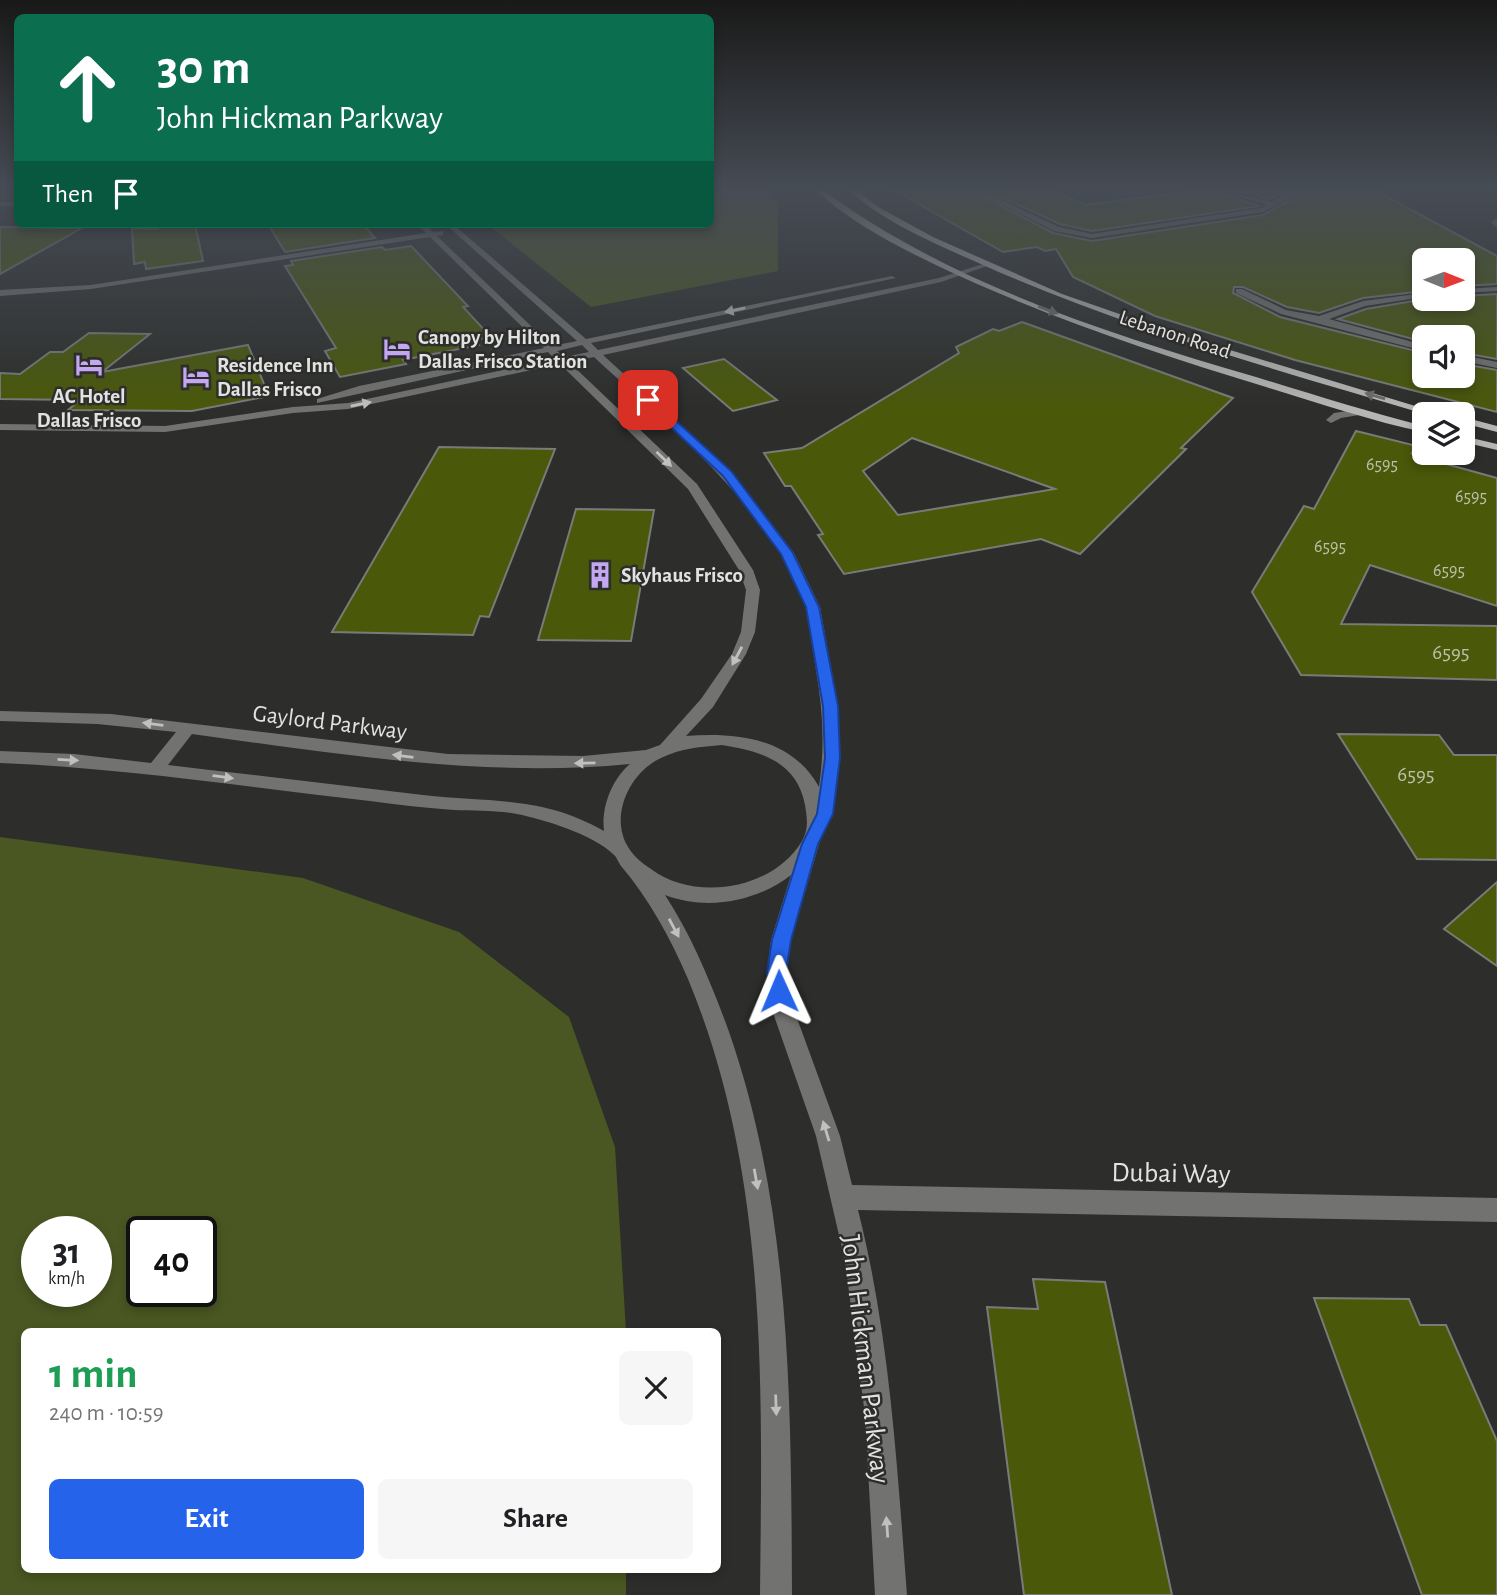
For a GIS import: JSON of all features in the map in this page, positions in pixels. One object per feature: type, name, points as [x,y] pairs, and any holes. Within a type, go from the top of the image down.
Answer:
[{"type":"main road","name":"Lebanon Road","points":[[935,261],[962,275],[1140,344],[1412,426]]},
{"type":"main road","name":"Lebanon Road","points":[[979,261],[1069,299],[1289,371],[1412,407]]},
{"type":"main road","points":[[1269,384],[1289,371]]},
{"type":"main road","points":[[1475,423],[1497,429]]},
{"type":"main road","points":[[1475,442],[1497,447]]},
{"type":"street","points":[[0,293],[91,287],[259,261]]},
{"type":"street","points":[[460,261],[693,487],[746,570],[753,590],[748,632],[739,654],[707,703],[659,752],[632,771],[614,803],[612,826],[620,849],[669,918],[700,982],[723,1043],[751,1150],[765,1235],[772,1314],[776,1413],[776,1595]]},
{"type":"street","name":"John Hickman Parkway","points":[[492,261],[727,474],[787,553],[813,607],[830,706],[832,758],[825,814],[812,839],[781,940],[777,972],[783,1010],[817,1100],[844,1197],[858,1261],[877,1388],[891,1595]]},
{"type":"street","points":[[932,270],[986,265]]},
{"type":"street","points":[[293,410],[359,388],[551,349],[590,348],[962,275],[986,265]]},
{"type":"street","points":[[0,427],[165,429],[293,410],[348,406],[563,360],[590,348],[898,277]]},
{"type":"street","points":[[1475,290],[1497,289]]},
{"type":"street","points":[[1240,291],[1284,312],[1320,318],[1412,345]]},
{"type":"street","points":[[1320,318],[1363,304],[1412,297]]},
{"type":"street","points":[[1475,360],[1497,365]]},
{"type":"street","points":[[1331,420],[1338,415],[1361,412]]},
{"type":"street","name":"Gaylord Parkway","points":[[0,716],[109,719],[446,761],[523,764],[601,762],[659,752]]},
{"type":"street","points":[[156,768],[187,729]]},
{"type":"street","points":[[637,870],[673,889],[702,895],[733,893],[774,879],[796,863],[812,839],[817,811],[812,789],[799,771],[780,755],[757,745],[731,739],[691,741],[659,752]]},
{"type":"street","points":[[0,758],[74,760],[429,802],[514,807],[573,822],[620,849]]},
{"type":"street","name":"Dubai Way","points":[[844,1197],[1496,1212]]},
{"type":"green space","points":[[534,261],[778,261],[778,271],[591,307]]},
{"type":"green space","points":[[0,837],[303,878],[459,932],[569,1017],[615,1147],[626,1328],[21,1328],[21,1573],[626,1573],[626,1595],[0,1595]]},
{"type":"building","points":[[0,261],[22,261],[0,274]]},
{"type":"building","points":[[134,261],[200,261],[146,269],[145,262],[134,264]]},
{"type":"building","points":[[291,261],[426,261],[468,306],[463,307],[491,337],[475,340],[479,345],[403,360],[406,364],[340,377],[325,351],[336,348],[285,266],[293,265]]},
{"type":"building","points":[[1064,261],[1412,261],[1412,292],[1363,298],[1319,313],[1287,307],[1243,287],[1234,287],[1233,293],[1280,317],[1412,350],[1412,388],[1475,388],[1475,366],[1497,370],[1497,412],[1475,406],[1475,402],[1458,402],[1295,360],[1155,316],[1073,277]]},
{"type":"building","points":[[1475,261],[1497,261],[1497,284],[1475,285]]},
{"type":"building","points":[[1497,294],[1497,359],[1475,355],[1475,325],[1412,325],[1412,339],[1338,319],[1366,309],[1412,301],[1412,312],[1475,312],[1475,295]]},
{"type":"building","points":[[1022,322],[1233,398],[1181,448],[1186,449],[1080,554],[1041,539],[844,574],[818,535],[823,534],[791,486],[785,486],[764,453],[802,448],[959,353],[956,347],[993,329],[999,331]],"holes":[[[912,438],[1055,489],[898,515],[863,471]]]},
{"type":"building","points":[[89,333],[150,334],[102,372],[248,345],[269,396],[192,411],[68,410],[80,400],[0,399],[0,373],[20,374],[50,352],[63,352]]},
{"type":"building","points":[[724,359],[777,400],[733,411],[683,368]]},
{"type":"building","points":[[1356,431],[1412,445],[1412,465],[1450,465],[1497,478],[1497,606],[1370,565],[1341,624],[1497,626],[1497,680],[1301,675],[1252,592],[1304,506],[1314,509]]},
{"type":"building","points":[[439,447],[555,449],[489,617],[480,616],[473,635],[332,632]]},
{"type":"building","name":"Skyhaus Frisco","points":[[576,509],[654,510],[631,641],[538,640]]},
{"type":"building","points":[[1338,734],[1439,735],[1454,755],[1497,755],[1497,860],[1417,859]]},
{"type":"building","points":[[1497,882],[1497,966],[1444,929]]},
{"type":"building","points":[[1033,1279],[1105,1282],[1172,1595],[1024,1595],[987,1307],[1038,1309]]},
{"type":"building","points":[[1314,1298],[1409,1299],[1420,1325],[1446,1325],[1497,1441],[1497,1595],[1422,1595]]},
{"type":"place","name":"Canopy by Hilton Dallas Frisco Station","points":[[397,349]]},
{"type":"place","name":"AC Hotel Dallas Frisco","points":[[89,365]]},
{"type":"place","name":"Residence Inn Dallas Frisco","points":[[196,377]]},
{"type":"place","name":"Skyhaus Frisco","points":[[600,575]]},
{"type":"route","points":[[648,400],[727,474],[787,553],[813,607],[830,706],[832,758],[825,814],[810,844],[781,940],[777,972],[779,991]]}]
